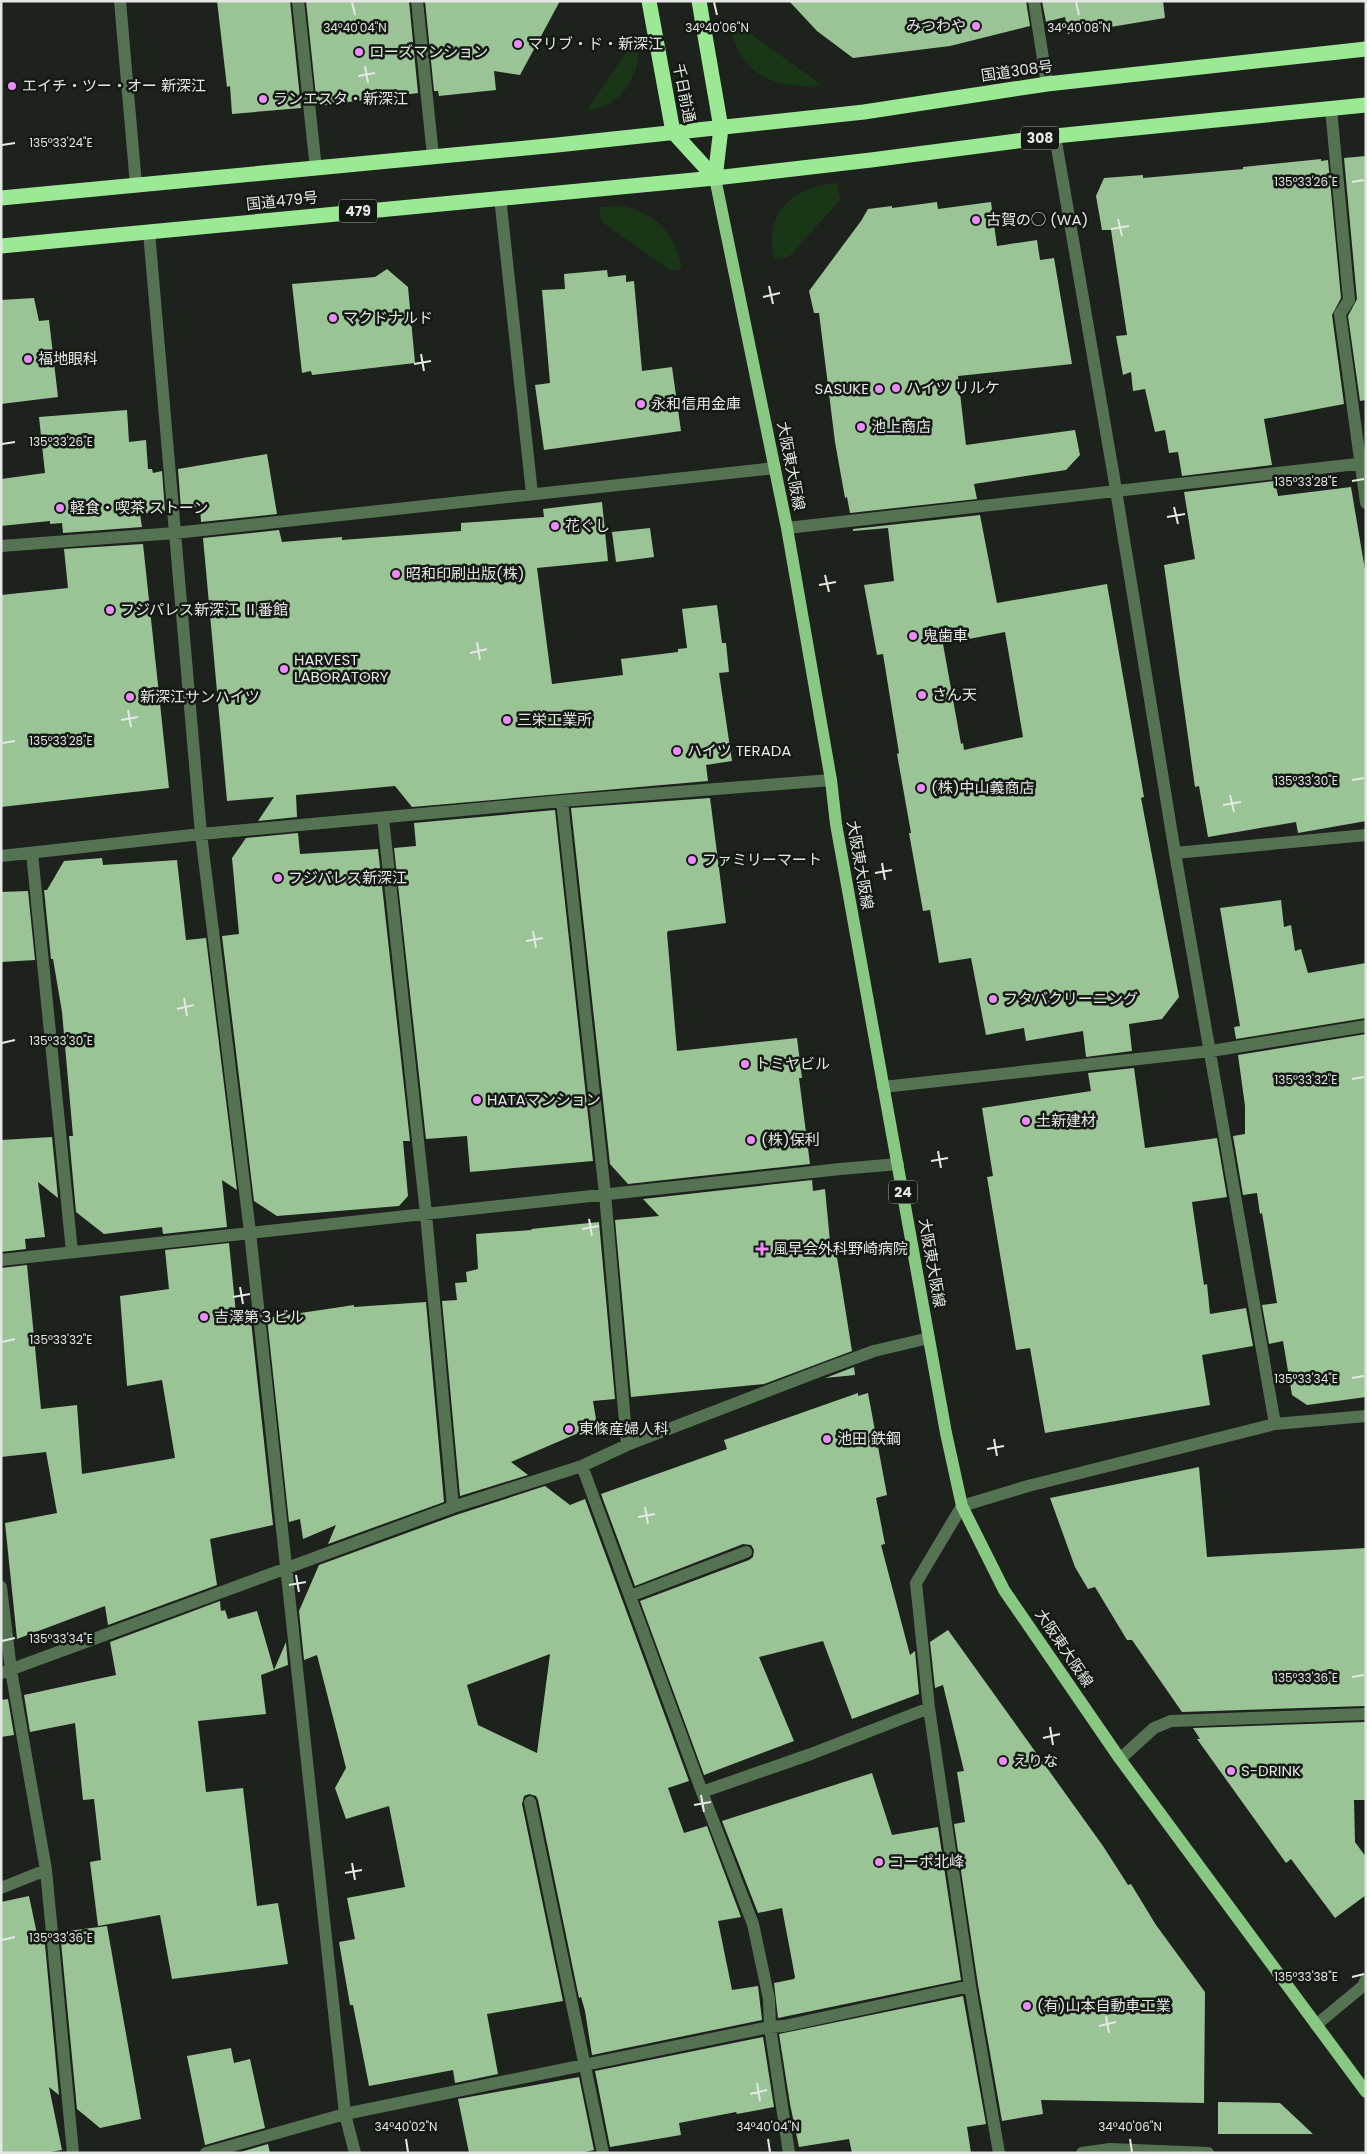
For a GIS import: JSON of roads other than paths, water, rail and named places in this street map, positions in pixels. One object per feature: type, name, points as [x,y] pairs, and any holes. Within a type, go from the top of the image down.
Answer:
[{"type":"highway","name":"千日前通","points":[[648,1],[673,132],[715,178]]},
{"type":"highway","name":"千日前通","points":[[699,1],[721,128],[715,178]]},
{"type":"highway","name":"国道308号","points":[[673,132],[864,112],[1047,84],[1366,49]]},
{"type":"highway","name":"308","points":[[715,178],[1056,136],[1366,105]]},
{"type":"highway","name":"国道479号","points":[[1,198],[316,169],[673,132]]},
{"type":"highway","name":"国道479号","points":[[1,246],[715,178]]},
{"type":"main road","name":"大阪東大阪線","points":[[715,178],[787,528],[831,780],[838,834],[883,1087],[946,1433],[962,1506],[1004,1590],[1120,1759],[1366,2092]]},
{"type":"street","points":[[120,1],[136,185]]},
{"type":"street","points":[[298,1],[316,169]]},
{"type":"street","points":[[417,1],[433,156]]},
{"type":"street","points":[[1034,1],[1047,84]]},
{"type":"street","points":[[1331,108],[1348,300],[1340,314],[1363,463],[1366,503]]},
{"type":"street","points":[[1056,136],[1117,491],[1175,853],[1275,1424]]},
{"type":"street","points":[[500,197],[532,494]]},
{"type":"street","points":[[149,232],[201,834],[250,1232],[345,2114],[355,2153]]},
{"type":"street","points":[[787,528],[1363,463]]},
{"type":"street","points":[[1,546],[175,533],[775,468]]},
{"type":"street","points":[[1,856],[201,834],[562,801],[831,780]]},
{"type":"street","points":[[562,801],[605,1194],[627,1445]]},
{"type":"street","points":[[383,818],[426,1214],[453,1507]]},
{"type":"street","points":[[1175,853],[1366,835]]},
{"type":"street","points":[[32,853],[72,1252]]},
{"type":"street","points":[[883,1087],[1211,1051],[1366,1026]]},
{"type":"street","points":[[1,1260],[898,1164]]},
{"type":"street","points":[[6,1672],[285,1567],[453,1507],[582,1466],[627,1445],[874,1351],[929,1338]]},
{"type":"street","points":[[999,2153],[970,1986],[929,1708],[916,1583],[962,1506],[1028,1486],[1275,1424],[1366,1416]]},
{"type":"street","points":[[582,1466],[702,1792],[753,1924],[769,1999],[770,2028],[789,2153]]},
{"type":"street","points":[[630,1596],[746,1552]]},
{"type":"street","points":[[1,1586],[6,1672],[46,1870],[73,2153]]},
{"type":"street","points":[[702,1792],[811,1754],[929,1708]]},
{"type":"street","points":[[1120,1759],[1154,1728],[1171,1721],[1366,1714]]},
{"type":"street","points":[[530,1802],[603,2153]]},
{"type":"street","points":[[1,1888],[46,1870]]},
{"type":"street","points":[[1316,2025],[1363,1986],[1366,1979]]},
{"type":"street","points":[[206,2153],[345,2114],[585,2064],[784,2026],[970,1986]]},
{"type":"street","points":[[1082,2153],[1110,2149],[1208,2153]]},
{"type":"place","name":"みつわや","points":[[976,26]]},
{"type":"place","name":"マリブ・ド・新深江","points":[[518,44]]},
{"type":"place","name":"ローズマンション","points":[[359,52]]},
{"type":"place","name":"エイチ・ツー・オー 新深江","points":[[12,86]]},
{"type":"place","name":"ランエスタ・新深江","points":[[263,99]]},
{"type":"place","name":"古賀の◯ (WA)","points":[[976,220]]},
{"type":"place","name":"マクドナルド","points":[[333,318]]},
{"type":"place","name":"福地眼科","points":[[28,359]]},
{"type":"place","name":"ハイツ リルケ","points":[[896,388]]},
{"type":"place","name":"SASUKE","points":[[879,389]]},
{"type":"place","name":"永和信用金庫","points":[[641,404]]},
{"type":"place","name":"池上商店","points":[[861,427]]},
{"type":"place","name":"軽食・喫茶 ストーン","points":[[60,508]]},
{"type":"place","name":"花ぐし","points":[[555,526]]},
{"type":"place","name":"昭和印刷出版(株)","points":[[396,574]]},
{"type":"place","name":"フジパレス新深江 Ⅱ番館","points":[[110,610]]},
{"type":"place","name":"鬼歯車","points":[[913,636]]},
{"type":"place","name":"HARVEST LABORATORY","points":[[284,669]]},
{"type":"place","name":"さん天","points":[[922,695]]},
{"type":"place","name":"新深江サンハイツ","points":[[130,697]]},
{"type":"place","name":"三栄工業所","points":[[507,720]]},
{"type":"place","name":"ハイツ TERADA","points":[[677,751]]},
{"type":"place","name":"(株)中山義商店","points":[[921,788]]},
{"type":"place","name":"ファミリーマート","points":[[692,860]]},
{"type":"place","name":"フジパレス新深江","points":[[278,878]]},
{"type":"place","name":"フタバクリーニング","points":[[993,999]]},
{"type":"place","name":"トミヤビル","points":[[745,1064]]},
{"type":"place","name":"HATAマンション","points":[[477,1100]]},
{"type":"place","name":"土新建材","points":[[1026,1121]]},
{"type":"place","name":"(株)保利","points":[[751,1140]]},
{"type":"place","name":"風早会外科野崎病院","points":[[762,1249]]},
{"type":"place","name":"吉澤第３ビル","points":[[204,1317]]},
{"type":"place","name":"東條産婦人科","points":[[569,1429]]},
{"type":"place","name":"池田 鉄鋼","points":[[827,1439]]},
{"type":"place","name":"えりな","points":[[1003,1761]]},
{"type":"place","name":"S-DRINK","points":[[1231,1771]]},
{"type":"place","name":"コーポ北峰","points":[[879,1862]]},
{"type":"place","name":"(有)山本自動車工業","points":[[1027,2006]]}]
